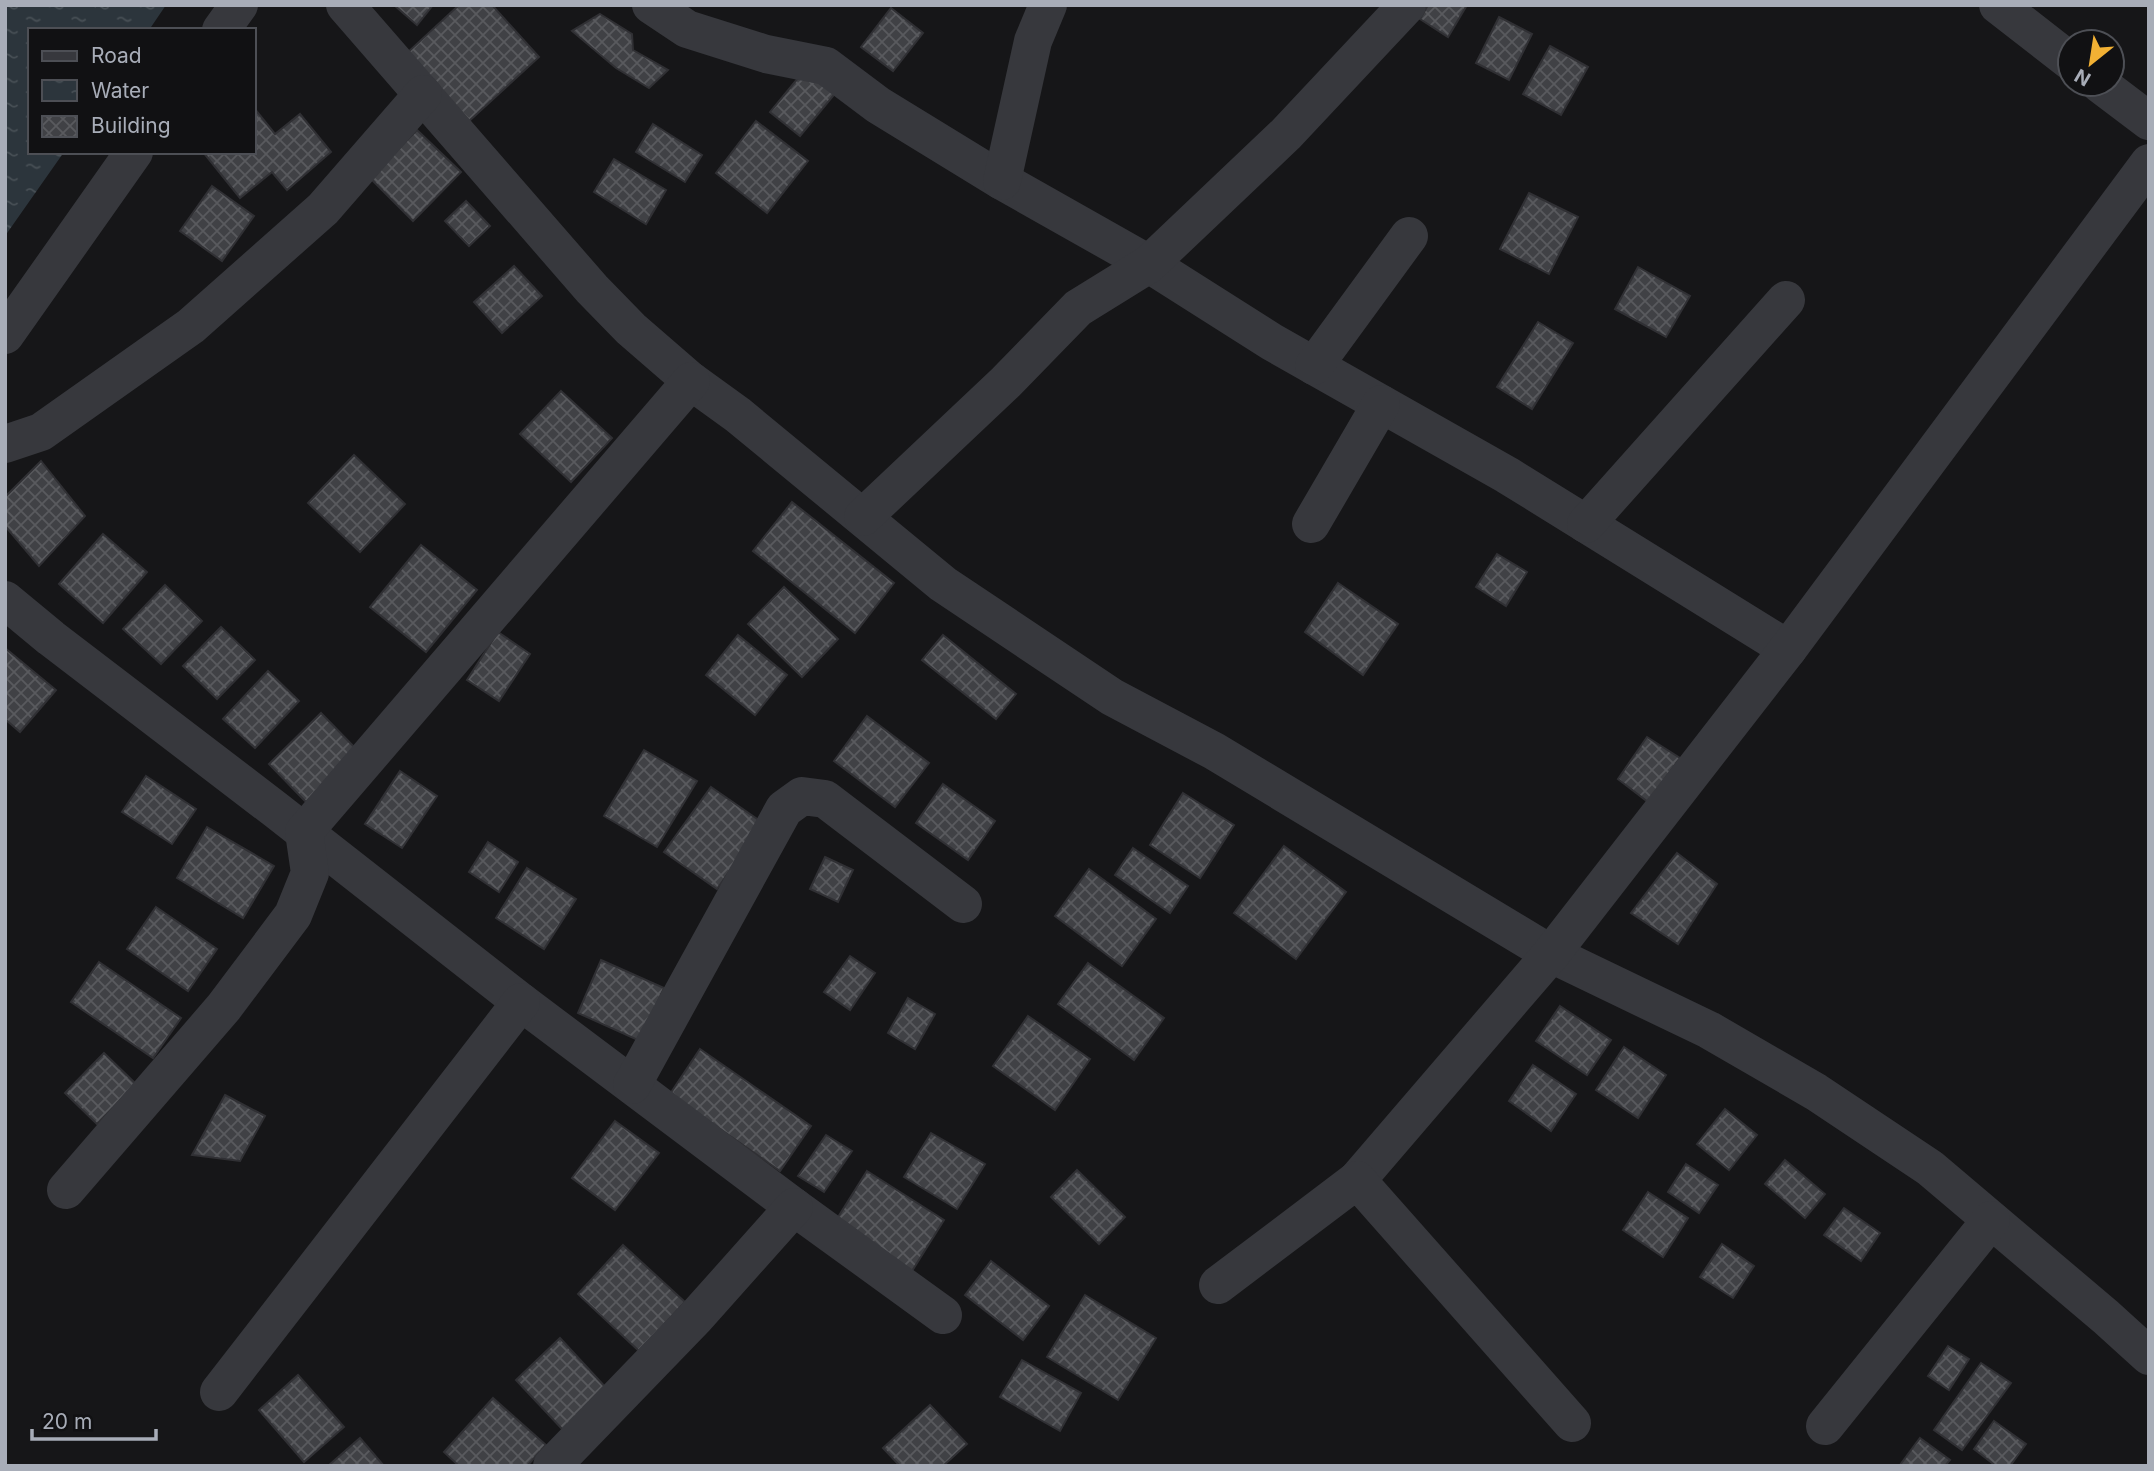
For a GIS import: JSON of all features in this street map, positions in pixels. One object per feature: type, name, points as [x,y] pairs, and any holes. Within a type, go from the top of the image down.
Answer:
[{"type":"street","points":[[222,28],[239,5]]},
{"type":"street","points":[[345,5],[592,289],[631,329],[691,381],[738,415],[943,584],[1112,697],[1214,751],[1551,954],[1709,1030],[1816,1092],[1930,1168],[2149,1356]]},
{"type":"street","points":[[651,5],[687,29],[766,54],[826,66],[878,106],[1002,181],[1149,264],[1272,342],[1507,475],[1788,649]]},
{"type":"street","points":[[1002,181],[1033,41],[1048,5]]},
{"type":"street","points":[[863,517],[1006,382],[1079,308],[1149,264],[1286,134],[1407,5]]},
{"type":"street","points":[[1998,5],[2056,50]]},
{"type":"street","points":[[5,444],[41,432],[191,326],[323,209],[423,94]]},
{"type":"street","points":[[2119,98],[2149,121]]},
{"type":"street","points":[[5,335],[133,154]]},
{"type":"street","points":[[1218,1284],[1357,1180],[1551,954],[1788,649],[2149,163]]},
{"type":"street","points":[[1314,366],[1409,236]]},
{"type":"street","points":[[1586,524],[1786,300]]},
{"type":"street","points":[[303,832],[691,381]]},
{"type":"street","points":[[1311,524],[1381,404]]},
{"type":"street","points":[[5,600],[521,1002],[943,1315]]},
{"type":"street","points":[[632,1085],[784,809],[802,796],[825,799],[963,904]]},
{"type":"street","points":[[66,1190],[224,1007],[293,915],[310,873],[303,832]]},
{"type":"street","points":[[219,1392],[521,1002]]},
{"type":"street","points":[[1357,1180],[1572,1423]]},
{"type":"street","points":[[552,1466],[695,1318],[794,1207]]},
{"type":"street","points":[[1825,1426],[1991,1220]]},
{"type":"water","points":[[5,5],[166,5],[150,28],[28,28],[28,154],[63,154],[5,236]]},
{"type":"building","points":[[394,5],[433,5],[417,25]]},
{"type":"building","points":[[459,5],[492,5],[539,57],[468,122],[406,54]]},
{"type":"building","points":[[1428,5],[1467,5],[1448,37],[1420,19]]},
{"type":"building","points":[[891,8],[923,33],[893,71],[861,47]]},
{"type":"building","points":[[600,14],[632,34],[633,50],[668,70],[649,88],[616,68],[572,31]]},
{"type":"building","points":[[1499,17],[1532,34],[1509,80],[1476,63]]},
{"type":"building","points":[[1550,46],[1588,67],[1561,115],[1523,94]]},
{"type":"building","points":[[808,66],[838,90],[800,136],[770,112]]},
{"type":"building","points":[[256,110],[275,134],[300,114],[331,152],[287,190],[272,172],[240,198],[205,154],[256,154]]},
{"type":"building","points":[[756,121],[808,161],[767,213],[716,173]]},
{"type":"building","points":[[653,124],[702,155],[685,182],[636,152]]},
{"type":"building","points":[[417,130],[461,172],[413,221],[370,178]]},
{"type":"building","points":[[614,159],[666,190],[646,224],[594,192]]},
{"type":"building","points":[[212,186],[254,216],[222,261],[180,231]]},
{"type":"building","points":[[1529,193],[1578,217],[1549,274],[1500,249]]},
{"type":"building","points":[[466,201],[490,226],[469,246],[445,221]]},
{"type":"building","points":[[514,266],[542,296],[502,333],[474,302]]},
{"type":"building","points":[[1638,267],[1690,296],[1666,337],[1615,309]]},
{"type":"building","points":[[1538,322],[1573,343],[1532,409],[1497,387]]},
{"type":"building","points":[[561,391],[612,438],[571,482],[520,434]]},
{"type":"building","points":[[354,455],[405,504],[360,552],[308,503]]},
{"type":"building","points":[[41,461],[85,516],[39,566],[5,526],[5,497]]},
{"type":"building","points":[[792,502],[894,583],[855,633],[753,551]]},
{"type":"building","points":[[103,534],[147,572],[103,623],[59,584]]},
{"type":"building","points":[[421,545],[477,590],[426,652],[370,607]]},
{"type":"building","points":[[1497,554],[1527,572],[1506,606],[1476,587]]},
{"type":"building","points":[[1338,583],[1398,624],[1363,675],[1305,632]]},
{"type":"building","points":[[165,585],[202,621],[161,664],[123,629]]},
{"type":"building","points":[[784,587],[838,639],[802,677],[748,624]]},
{"type":"building","points":[[221,627],[255,660],[217,699],[183,666]]},
{"type":"building","points":[[498,632],[530,654],[499,701],[467,680]]},
{"type":"building","points":[[738,635],[787,675],[755,715],[706,675]]},
{"type":"building","points":[[943,635],[1016,694],[996,719],[922,660]]},
{"type":"building","points":[[5,648],[56,690],[20,732],[5,719]]},
{"type":"building","points":[[268,671],[299,701],[255,748],[223,719]]},
{"type":"building","points":[[321,713],[359,752],[306,802],[269,764]]},
{"type":"building","points":[[867,716],[929,763],[895,807],[834,761]]},
{"type":"building","points":[[1647,737],[1680,758],[1648,802],[1618,779]]},
{"type":"building","points":[[644,750],[697,781],[657,847],[604,816]]},
{"type":"building","points":[[400,771],[437,796],[402,848],[365,824]]},
{"type":"building","points":[[146,776],[196,809],[172,844],[122,812]]},
{"type":"building","points":[[943,784],[995,821],[968,860],[916,823]]},
{"type":"building","points":[[711,787],[763,823],[717,889],[664,852]]},
{"type":"building","points":[[1183,793],[1234,825],[1200,878],[1150,845]]},
{"type":"building","points":[[207,827],[274,866],[243,918],[177,878]]},
{"type":"building","points":[[488,842],[518,862],[499,892],[469,872]]},
{"type":"building","points":[[1284,846],[1346,892],[1296,959],[1234,913]]},
{"type":"building","points":[[1133,848],[1188,886],[1170,913],[1115,875]]},
{"type":"building","points":[[1677,853],[1717,884],[1678,944],[1631,913]]},
{"type":"building","points":[[825,857],[853,870],[838,902],[810,889]]},
{"type":"building","points":[[527,868],[576,899],[544,949],[496,918]]},
{"type":"building","points":[[1089,869],[1156,919],[1122,966],[1055,916]]},
{"type":"building","points":[[156,907],[217,949],[188,991],[127,949]]},
{"type":"building","points":[[850,956],[875,973],[850,1010],[824,992]]},
{"type":"building","points":[[601,960],[664,988],[640,1041],[578,1013]]},
{"type":"building","points":[[99,962],[181,1018],[153,1058],[71,1002]]},
{"type":"building","points":[[1088,963],[1164,1018],[1134,1060],[1058,1004]]},
{"type":"building","points":[[908,998],[935,1014],[915,1049],[888,1033]]},
{"type":"building","points":[[1560,1006],[1611,1040],[1587,1075],[1536,1041]]},
{"type":"building","points":[[1028,1016],[1090,1059],[1055,1110],[993,1066]]},
{"type":"building","points":[[1624,1047],[1666,1075],[1638,1118],[1596,1090]]},
{"type":"building","points":[[700,1049],[811,1126],[780,1171],[670,1094]]},
{"type":"building","points":[[104,1053],[136,1084],[97,1124],[65,1093]]},
{"type":"building","points":[[1533,1065],[1576,1094],[1551,1131],[1509,1101]]},
{"type":"building","points":[[225,1095],[265,1116],[240,1161],[192,1155]]},
{"type":"building","points":[[1725,1109],[1757,1135],[1729,1170],[1697,1144]]},
{"type":"building","points":[[615,1121],[659,1153],[615,1210],[572,1178]]},
{"type":"building","points":[[931,1133],[985,1164],[957,1209],[904,1177]]},
{"type":"building","points":[[826,1135],[852,1151],[824,1192],[798,1176]]},
{"type":"building","points":[[1785,1160],[1825,1194],[1805,1218],[1765,1184]]},
{"type":"building","points":[[1686,1164],[1718,1185],[1699,1213],[1668,1192]]},
{"type":"building","points":[[1077,1170],[1125,1217],[1099,1244],[1051,1197]]},
{"type":"building","points":[[867,1171],[944,1220],[912,1271],[835,1222]]},
{"type":"building","points":[[1648,1192],[1688,1218],[1663,1257],[1623,1230]]},
{"type":"building","points":[[1844,1208],[1880,1233],[1861,1261],[1824,1235]]},
{"type":"building","points":[[1722,1244],[1754,1266],[1733,1298],[1700,1277]]},
{"type":"building","points":[[623,1245],[685,1302],[639,1351],[578,1294]]},
{"type":"building","points":[[991,1261],[1049,1306],[1023,1340],[965,1295]]},
{"type":"building","points":[[1085,1295],[1156,1338],[1118,1400],[1047,1357]]},
{"type":"building","points":[[560,1338],[608,1390],[564,1431],[516,1380]]},
{"type":"building","points":[[1948,1346],[1969,1359],[1949,1390],[1928,1376]]},
{"type":"building","points":[[1022,1360],[1081,1393],[1060,1431],[1000,1397]]},
{"type":"building","points":[[1981,1363],[2011,1383],[1962,1450],[1934,1430]]},
{"type":"building","points":[[298,1375],[344,1427],[304,1462],[259,1410]]},
{"type":"building","points":[[493,1398],[546,1445],[527,1466],[459,1466],[444,1452]]},
{"type":"building","points":[[930,1405],[967,1444],[943,1466],[900,1466],[883,1448]]},
{"type":"building","points":[[1994,1421],[2026,1444],[2010,1466],[1996,1466],[1974,1449]]},
{"type":"building","points":[[360,1438],[384,1466],[328,1466]]},
{"type":"building","points":[[1920,1438],[1950,1460],[1945,1466],[1900,1465]]}]
